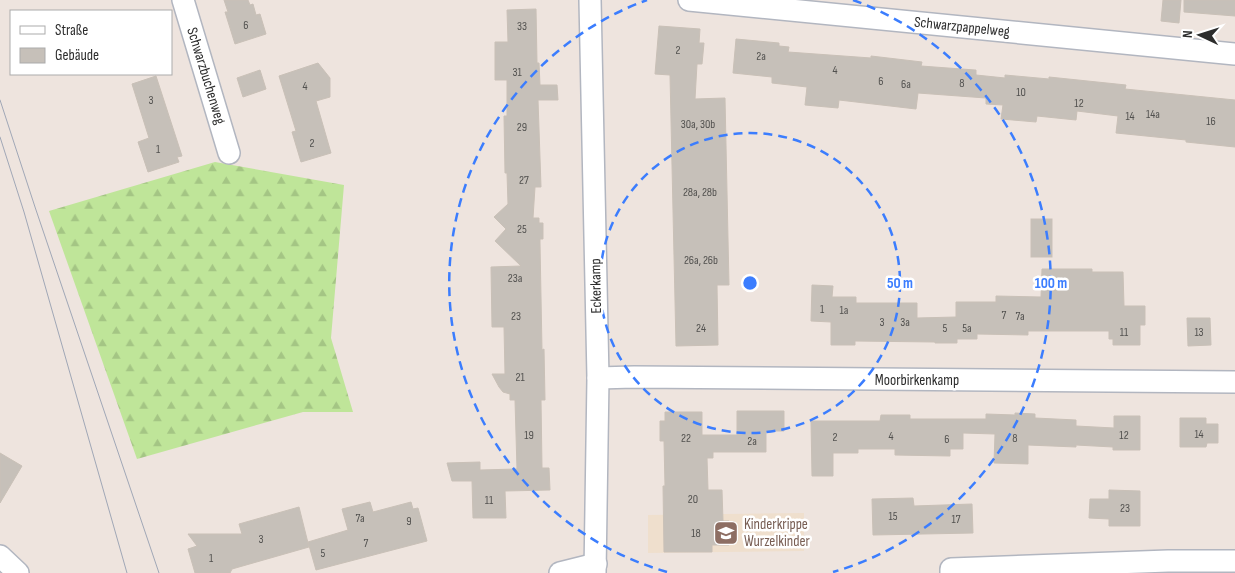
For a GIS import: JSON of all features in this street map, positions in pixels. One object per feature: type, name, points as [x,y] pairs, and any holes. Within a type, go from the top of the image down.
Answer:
[{"type":"street","name":"Schwarzbuchenweg","points":[[183,0],[229,153]]},
{"type":"street","name":"Eckerkamp","points":[[590,0],[598,378],[596,568]]},
{"type":"street","name":"Schwarzpappelweg","points":[[689,0],[1235,54]]},
{"type":"street","name":"Moorbirkenkamp","points":[[598,378],[1235,382]]},
{"type":"street","points":[[0,556],[18,573]]},
{"type":"street","points":[[951,571],[1168,561],[1235,561]]},
{"type":"street","points":[[560,573],[596,568]]},
{"type":"shaded area","name":"Kinderkrippe Wurzelkinder","points":[[804,513],[804,551],[648,553],[648,515]]},
{"type":"green space","points":[[215,162],[344,185],[331,338],[353,412],[303,412],[137,459],[49,211]]},
{"type":"building","points":[[224,0],[248,0],[250,5],[253,4],[256,15],[260,14],[266,34],[235,44],[225,12],[228,12]]},
{"type":"building","points":[[1163,0],[1181,0],[1179,23],[1161,21]]},
{"type":"building","points":[[1184,0],[1235,0],[1235,16],[1184,12]]},
{"type":"building","points":[[536,9],[537,63],[539,63],[540,85],[557,85],[558,100],[538,100],[541,187],[535,187],[533,218],[539,218],[539,223],[543,223],[543,239],[540,239],[545,400],[541,400],[542,468],[549,468],[550,490],[505,491],[506,518],[473,518],[472,481],[452,481],[447,463],[480,462],[480,470],[517,469],[515,400],[510,400],[510,394],[503,392],[492,374],[505,374],[504,327],[492,327],[491,267],[521,266],[495,241],[506,229],[494,217],[508,204],[507,173],[505,173],[504,116],[507,116],[507,80],[495,80],[495,42],[508,42],[507,10]]},
{"type":"building","points":[[659,26],[700,29],[699,43],[704,43],[702,64],[697,64],[695,99],[725,98],[729,285],[717,285],[718,345],[676,346],[670,75],[655,74]]},
{"type":"building","points":[[736,39],[779,43],[779,46],[789,47],[788,52],[871,58],[871,56],[922,62],[921,66],[976,70],[976,75],[1005,78],[1005,75],[1049,79],[1049,77],[1126,85],[1125,89],[1235,100],[1235,147],[1116,133],[1118,116],[1077,111],[1076,120],[1037,116],[1036,122],[1001,119],[1003,105],[986,104],[986,98],[918,93],[916,109],[839,100],[838,108],[805,105],[807,87],[772,83],[772,77],[733,73]]},
{"type":"building","points":[[318,63],[330,78],[330,97],[316,101],[331,153],[301,162],[292,132],[296,131],[279,76]]},
{"type":"building","points":[[260,70],[266,89],[243,97],[237,78]]},
{"type":"building","points":[[156,76],[182,156],[177,157],[179,162],[148,172],[138,142],[149,138],[132,84]]},
{"type":"building","points":[[1031,219],[1052,219],[1052,257],[1031,257]]},
{"type":"building","points":[[1042,269],[1092,269],[1092,272],[1123,272],[1124,306],[1145,306],[1145,325],[1140,325],[1140,345],[1113,345],[1113,339],[1109,339],[1109,331],[1028,331],[1028,335],[977,334],[977,339],[957,339],[957,343],[855,341],[855,345],[831,345],[831,322],[811,321],[812,285],[833,286],[832,297],[856,297],[856,303],[917,303],[917,318],[956,317],[956,302],[996,302],[996,296],[1041,297]]},
{"type":"building","points":[[1187,318],[1210,318],[1211,345],[1188,346]]},
{"type":"building","points":[[737,411],[784,411],[784,431],[766,431],[766,452],[713,452],[713,458],[707,458],[708,490],[722,490],[723,521],[729,521],[729,545],[712,545],[712,552],[664,552],[664,441],[660,441],[660,421],[665,421],[665,412],[702,412],[702,435],[737,435]]},
{"type":"building","points":[[1015,413],[1035,414],[1035,418],[1076,420],[1076,426],[1114,428],[1114,416],[1140,416],[1140,450],[1113,450],[1113,447],[1076,445],[1076,447],[1028,445],[1028,464],[994,463],[995,434],[963,433],[963,449],[950,449],[950,456],[895,455],[895,449],[858,449],[858,453],[833,453],[833,476],[812,476],[811,421],[880,421],[881,415],[910,415],[910,419],[986,419],[986,414],[1015,415]]},
{"type":"building","points":[[1180,418],[1206,418],[1206,424],[1218,424],[1218,443],[1207,443],[1206,447],[1180,447]]},
{"type":"building","points":[[0,453],[22,466],[0,503]]},
{"type":"building","points":[[1109,490],[1140,491],[1140,526],[1109,526],[1109,519],[1089,518],[1090,499],[1109,499]]},
{"type":"building","points":[[913,498],[914,506],[972,504],[973,533],[873,535],[872,499]]},
{"type":"building","points":[[370,502],[373,512],[411,502],[413,509],[418,508],[427,541],[316,570],[308,542],[348,530],[342,509]]},
{"type":"building","points":[[299,507],[309,547],[232,569],[230,573],[195,573],[188,549],[197,546],[188,534],[242,534],[239,524]]},
{"type":"tram line","points":[[0,100],[159,573]]},
{"type":"tram line","points":[[0,137],[24,212],[127,573]]},
{"type":"place","name":"Kinderkrippe Wurzelkinder","points":[[726,533]]}]
